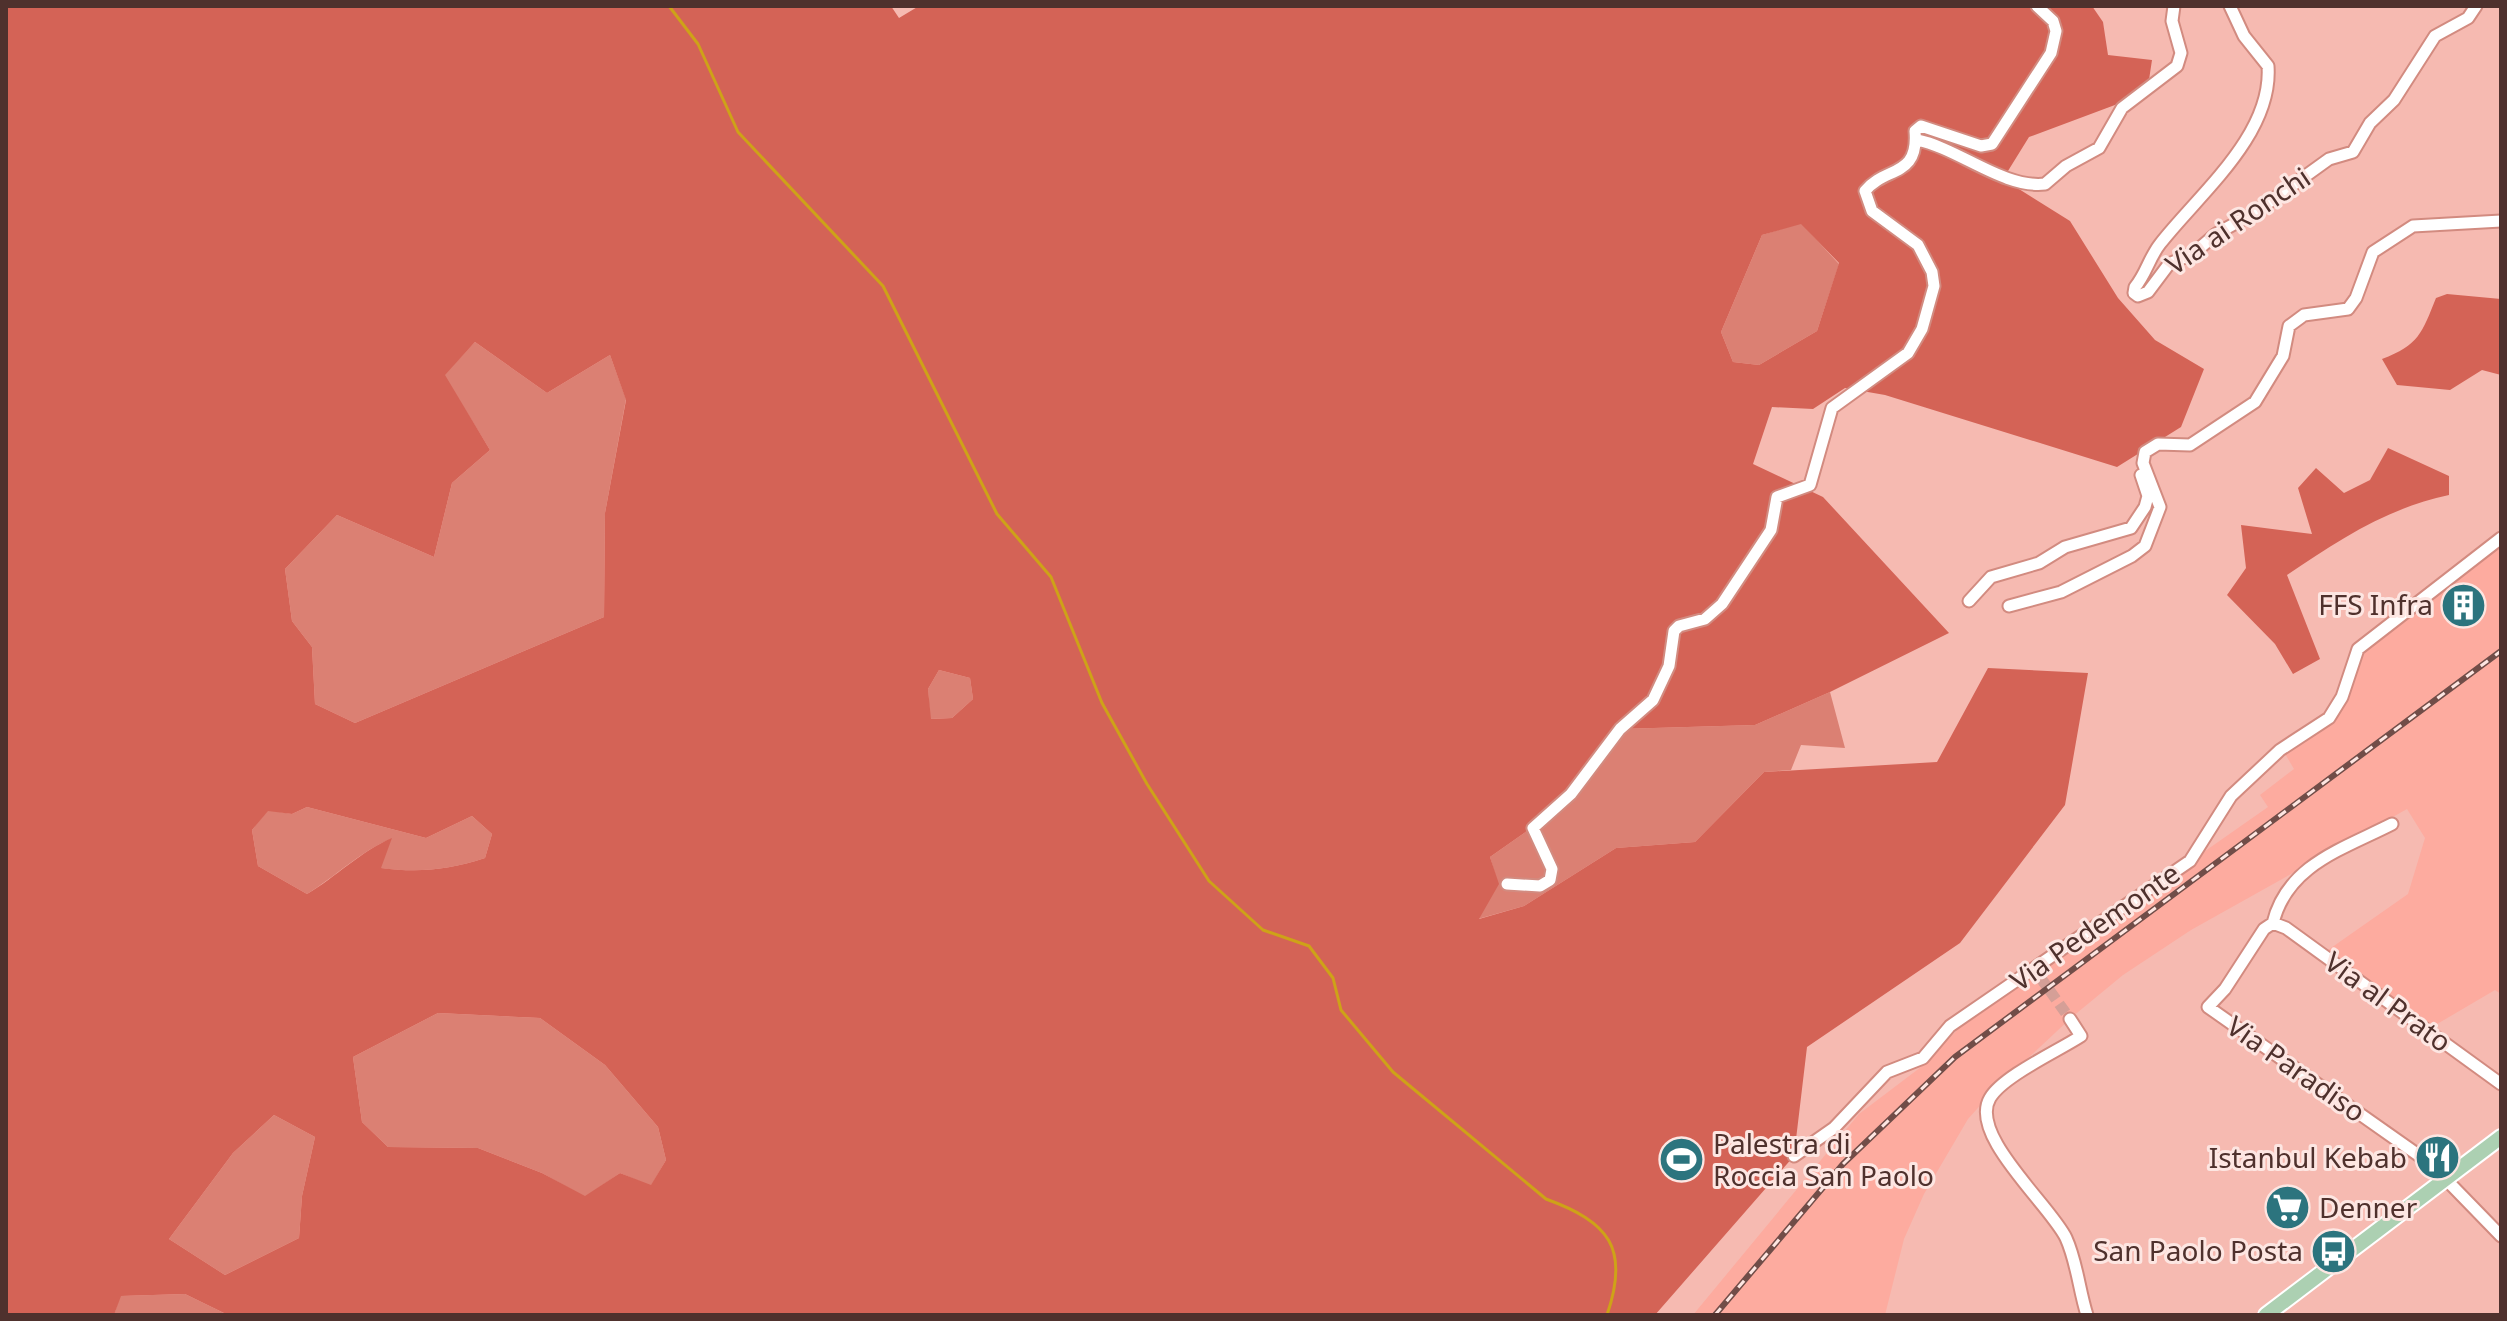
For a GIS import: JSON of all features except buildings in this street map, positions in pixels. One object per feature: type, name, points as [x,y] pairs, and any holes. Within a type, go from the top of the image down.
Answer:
[{"type":"main road","points":[[2270,1314],[2501,1137]]},
{"type":"street","points":[[1507,884],[1540,886],[1550,880],[1552,869],[1532,832],[1534,826],[1571,794],[1620,729],[1653,700],[1669,666],[1674,631],[1679,626],[1710,616],[1722,604],[1771,530],[1777,497],[1806,488],[1813,481],[1832,408],[1888,371],[1913,347],[1933,293],[1934,276],[1914,239],[1872,211],[1864,196],[1868,187],[1907,163],[1917,140],[1917,127],[1925,126],[1981,146],[1995,141],[2028,92],[2054,43],[2053,21],[2037,6]]},
{"type":"street","points":[[1917,140],[1945,147],[1980,167],[2027,183],[2045,184],[2066,166],[2099,148],[2122,108],[2177,66],[2181,53],[2172,21],[2174,6]]},
{"type":"street","name":"Via ai Ronchi","points":[[2230,6],[2244,36],[2267,63],[2268,79],[2259,109],[2244,145],[2158,247],[2135,287],[2134,293],[2138,296],[2148,292],[2169,264],[2194,253],[2216,234],[2254,213],[2329,159],[2353,152],[2370,123],[2394,100],[2435,36],[2468,18],[2476,6]]},
{"type":"street","points":[[1969,601],[1991,577],[2039,563],[2065,547],[2131,528],[2145,507],[2148,496],[2137,467],[2147,449],[2158,444],[2190,445],[2255,402],[2283,356],[2289,326],[2304,315],[2348,309],[2356,298],[2370,257],[2381,245],[2421,223],[2450,227],[2479,220],[2501,221]]},
{"type":"street","points":[[2009,606],[2061,592],[2094,572],[2115,566],[2145,546],[2160,507],[2143,457]]},
{"type":"street","name":"Via Pedemonte","points":[[1794,1156],[1834,1128],[1887,1072],[1923,1058],[1950,1026],[2036,973],[2190,861],[2231,796],[2280,750],[2329,718],[2342,697],[2358,649],[2501,538]]},
{"type":"street","name":"Via Paradiso","points":[[2392,824],[2294,879],[2282,895],[2273,923],[2264,929],[2219,998],[2208,1007],[2431,1164],[2501,1236]]},
{"type":"street","name":"Via al Prato","points":[[2273,923],[2286,928],[2501,1084]]},
{"type":"street","points":[[2070,1019],[2081,1036],[2002,1085],[1986,1106],[2000,1152],[2066,1237],[2087,1315]]},
{"type":"shaded area","points":[[6,6],[891,6],[899,18],[919,6],[2092,6],[2103,22],[2108,55],[2152,60],[2147,93],[2029,137],[2003,179],[2070,221],[2118,298],[2155,340],[2204,369],[2181,427],[2117,467],[1885,395],[1845,388],[1813,409],[1772,407],[1753,464],[1823,497],[1949,633],[1755,725],[1620,729],[1571,794],[1534,826],[1490,857],[1499,884],[1479,919],[1524,906],[1616,848],[1695,842],[1764,772],[1937,762],[1988,668],[2088,673],[2065,805],[1960,943],[1807,1047],[1794,1156],[1655,1315],[228,1315],[185,1294],[121,1296],[114,1315],[6,1315]],"holes":[[[1801,224],[1839,263],[1817,331],[1759,365],[1733,362],[1721,332],[1762,235]],[[475,342],[547,393],[610,355],[626,400],[605,513],[604,617],[355,723],[315,704],[312,647],[292,621],[285,569],[337,515],[434,557],[452,483],[490,450],[445,375]],[[939,670],[970,678],[973,699],[952,718],[931,719],[928,689]],[[307,807],[426,838],[472,816],[492,834],[485,858],[446,868],[421,870],[381,868],[392,838],[307,894],[258,866],[252,830],[268,811],[292,814]],[[438,1013],[540,1018],[605,1065],[658,1127],[666,1160],[651,1185],[620,1173],[585,1196],[542,1173],[478,1148],[388,1147],[362,1122],[353,1057]],[[274,1115],[315,1137],[302,1196],[299,1238],[225,1275],[169,1239],[233,1153]]]},
{"type":"shaded area","points":[[1801,223],[1839,264],[1817,331],[1759,365],[1733,362],[1721,332],[1762,235]]},
{"type":"shaded area","points":[[2447,294],[2501,299],[2501,375],[2482,370],[2450,390],[2397,385],[2382,359],[2412,343],[2423,329],[2436,298]]},
{"type":"shaded area","points":[[475,342],[547,393],[610,355],[626,399],[605,513],[604,617],[355,723],[315,704],[312,647],[292,621],[285,569],[337,515],[434,557],[452,483],[490,450],[444,375]]},
{"type":"shaded area","points":[[2388,448],[2449,476],[2449,495],[2384,517],[2287,575],[2320,659],[2293,674],[2275,644],[2227,595],[2246,568],[2241,525],[2312,534],[2298,488],[2316,468],[2344,493],[2370,480]]},
{"type":"shaded area","points":[[2501,542],[2501,994],[2495,990],[2432,1027],[2328,950],[2408,894],[2425,838],[2407,809],[2191,930],[2123,975],[2072,1017],[1994,1090],[1968,1119],[1924,1194],[1904,1239],[1885,1315],[1693,1315],[1859,1114],[1921,1067],[1974,1013],[2268,807],[2260,795],[2294,769],[2284,752],[2329,718],[2359,652]]},
{"type":"shaded area","points":[[939,670],[970,678],[973,699],[952,718],[930,719],[928,689]]},
{"type":"shaded area","points":[[1830,692],[1845,748],[1801,745],[1791,770],[1764,772],[1695,842],[1616,848],[1524,906],[1478,919],[1498,884],[1490,857],[1534,826],[1620,729],[1755,725]]},
{"type":"shaded area","points":[[307,807],[426,838],[472,816],[492,834],[485,858],[446,868],[421,870],[380,868],[391,839],[307,894],[258,866],[252,830],[268,810],[292,814]]},
{"type":"shaded area","points":[[438,1013],[540,1018],[605,1065],[658,1127],[666,1160],[651,1186],[620,1173],[585,1197],[542,1173],[478,1148],[388,1147],[362,1122],[353,1057]]},
{"type":"shaded area","points":[[274,1115],[315,1137],[302,1196],[299,1238],[225,1275],[169,1239],[233,1153]]},
{"type":"shaded area","points":[[185,1294],[228,1315],[114,1315],[120,1296]]},
{"type":"waterway","points":[[669,6],[698,44],[738,132],[883,286],[997,514],[1051,577],[1102,703],[1147,784],[1209,881],[1263,930],[1309,946],[1333,978],[1341,1010],[1393,1072],[1546,1199],[1585,1217],[1599,1228],[1609,1240],[1616,1272],[1607,1315]]},
{"type":"tunnel","points":[[2040,977],[2070,1019]]},
{"type":"railway","points":[[1715,1315],[1843,1164],[1955,1057],[2501,651]]},
{"type":"place","name":"FFS Infra","points":[[2464,605]]},
{"type":"place","name":"Istanbul Kebab","points":[[2438,1158]]},
{"type":"place","name":"Palestra di Roccia San Paolo","points":[[1682,1160]]},
{"type":"place","name":"Denner","points":[[2288,1208]]},
{"type":"place","name":"San Paolo Posta","points":[[2334,1251]]}]
